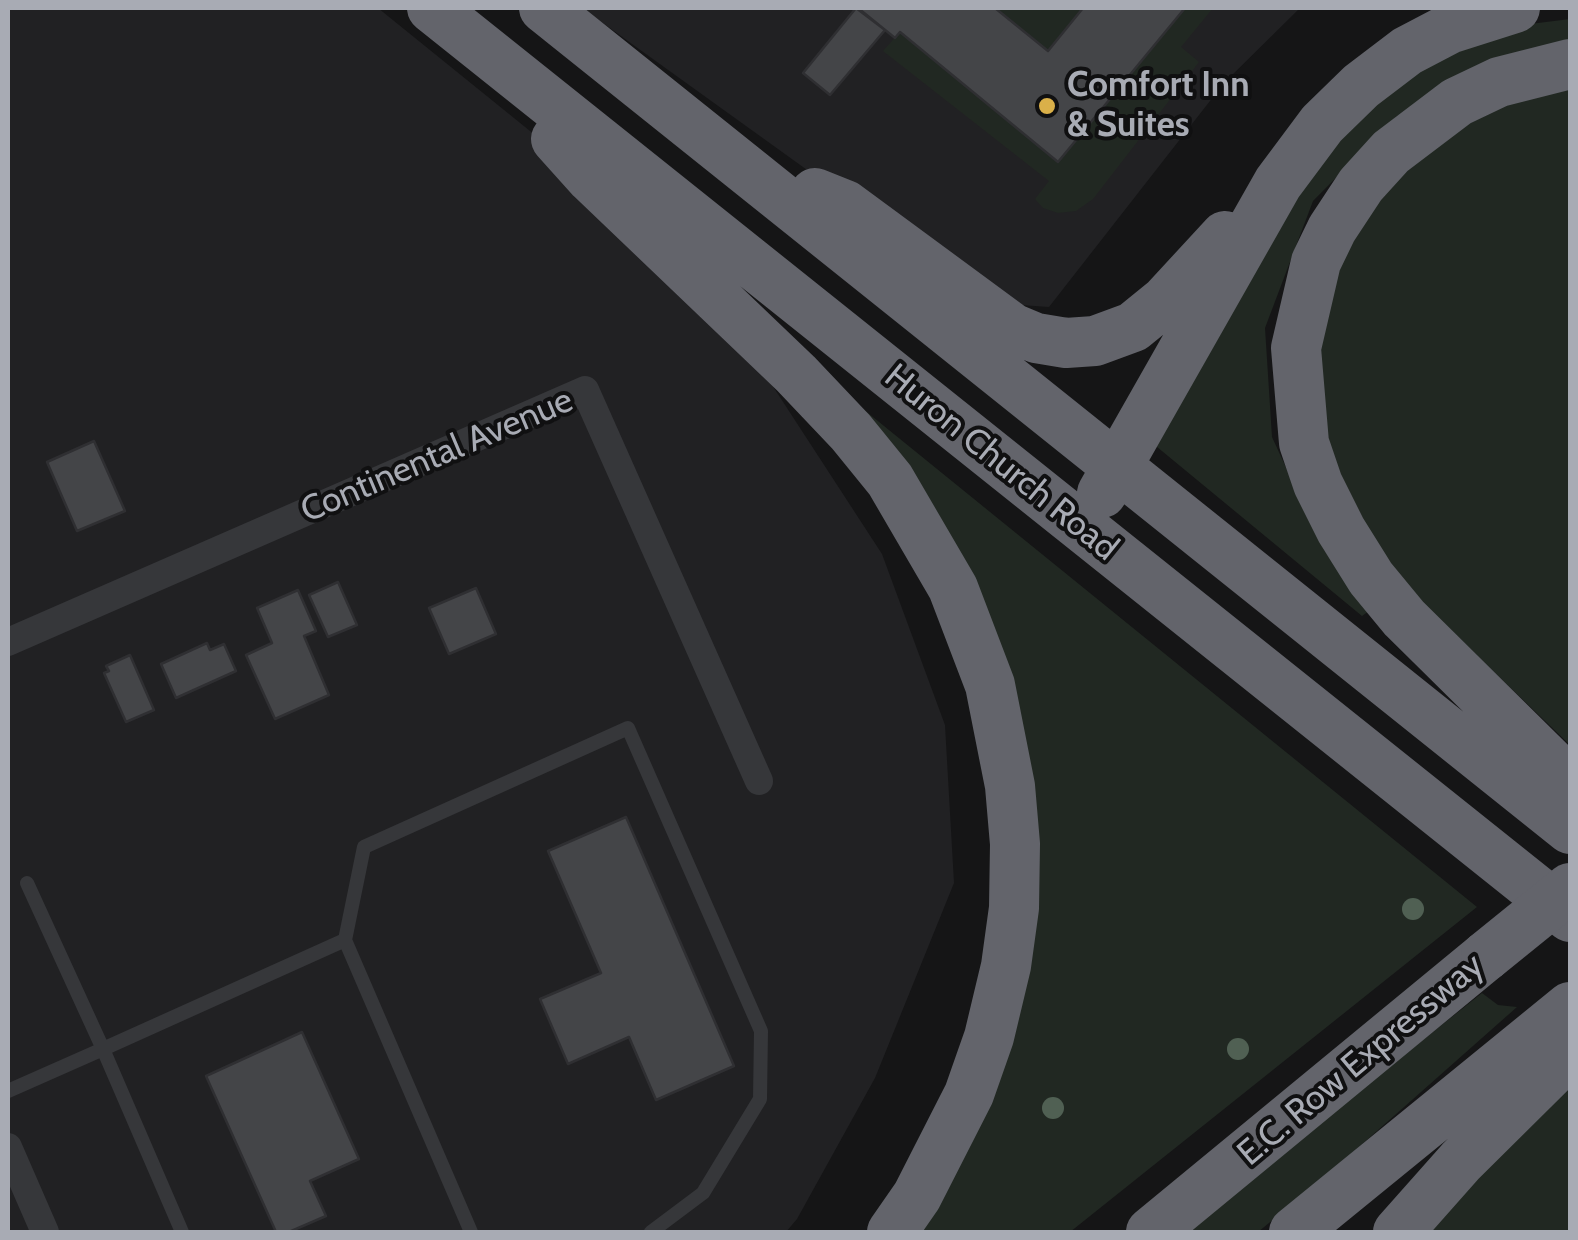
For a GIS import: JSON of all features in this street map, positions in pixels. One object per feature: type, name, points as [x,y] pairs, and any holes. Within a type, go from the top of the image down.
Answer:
[{"type":"highway","name":"Huron Church Road","points":[[544,8],[1570,829]]},
{"type":"highway","points":[[1085,530],[1115,465],[1278,183],[1322,124],[1360,86],[1407,52],[1449,30],[1515,8]]},
{"type":"highway","name":"Huron Church Road","points":[[448,20],[1481,846],[1568,905]]},
{"type":"highway","points":[[448,20],[591,178],[796,374],[851,432],[890,480],[925,535],[976,642],[990,685],[1010,786],[1015,844],[1014,908],[1006,966],[989,1036],[969,1094],[948,1140],[892,1232]]},
{"type":"highway","points":[[1570,64],[1499,82],[1457,102],[1390,152],[1360,184],[1316,262],[1296,348],[1304,443],[1318,484],[1371,578],[1404,618],[1570,782]]},
{"type":"highway","points":[[736,162],[845,205],[1012,328],[1036,338],[1066,343],[1112,336],[1149,316],[1278,183]]},
{"type":"highway","name":"E.C. Row Expressway","points":[[1151,1232],[1486,956],[1568,905]]},
{"type":"highway","points":[[1294,1232],[1565,1026]]},
{"type":"highway","points":[[1398,1232],[1461,1161],[1565,1026]]},
{"type":"street","name":"Continental Avenue","points":[[8,642],[585,390],[759,781]]},
{"type":"street","points":[[8,1147],[45,1232]]},
{"type":"lane","points":[[470,1232],[345,940],[364,847],[628,728],[761,1030],[760,1099],[703,1193],[652,1232]]},
{"type":"lane","points":[[27,883],[182,1232]]},
{"type":"lane","points":[[8,1091],[345,940]]},
{"type":"shaded area","points":[[8,8],[378,8],[603,190],[733,325],[882,554],[945,725],[954,883],[875,1078],[797,1219],[786,1232],[8,1232]]},
{"type":"shaded area","points":[[582,8],[1300,8],[1224,83],[1049,307],[992,303]]},
{"type":"shaded area","points":[[995,8],[1036,10],[1083,8],[1048,51]]},
{"type":"shaded area","points":[[1185,8],[1213,8],[1181,47],[1199,62],[1093,199],[1076,211],[1058,213],[1043,208],[1035,199],[1049,181],[883,51],[900,32],[1058,162]]},
{"type":"shaded area","points":[[1570,19],[1570,49],[1397,116],[1313,201],[1265,328],[1272,437],[1324,550],[1369,611],[1362,616],[1151,442],[1292,188],[1369,94],[1441,54],[1522,25]]},
{"type":"shaded area","points":[[1570,83],[1570,745],[1417,598],[1332,484],[1310,367],[1330,277],[1366,201],[1504,97]]},
{"type":"shaded area","points":[[815,370],[1477,907],[1070,1232],[917,1232],[978,1111],[1018,752]]},
{"type":"shaded area","points":[[1482,993],[1498,1005],[1517,1007],[1258,1232],[1181,1232]]},
{"type":"shaded area","points":[[1570,1078],[1570,1232],[1421,1232]]},
{"type":"building","points":[[856,8],[885,30],[830,95],[803,73]]},
{"type":"building","name":"Comfort Inn & Suites","points":[[858,8],[995,8],[1048,51],[1083,8],[1185,8],[1058,162],[900,32],[895,38]]},
{"type":"building","points":[[94,441],[125,511],[77,531],[47,462]]},
{"type":"building","points":[[338,582],[357,625],[328,637],[309,595]]},
{"type":"building","points":[[476,588],[496,634],[449,654],[429,608]]},
{"type":"building","points":[[298,590],[316,631],[304,636],[329,695],[275,719],[246,655],[272,643],[257,608]]},
{"type":"building","points":[[207,643],[210,650],[224,644],[236,671],[176,698],[161,664]]},
{"type":"building","points":[[130,655],[154,710],[126,722],[104,673],[109,671],[106,666]]},
{"type":"building","points":[[626,817],[734,1066],[656,1100],[629,1037],[568,1064],[540,999],[601,973],[548,851]]},
{"type":"building","points":[[302,1032],[359,1159],[310,1181],[326,1216],[289,1232],[276,1232],[206,1076]]},
{"type":"place","name":"Comfort Inn & Suites","points":[[1047,106]]}]
